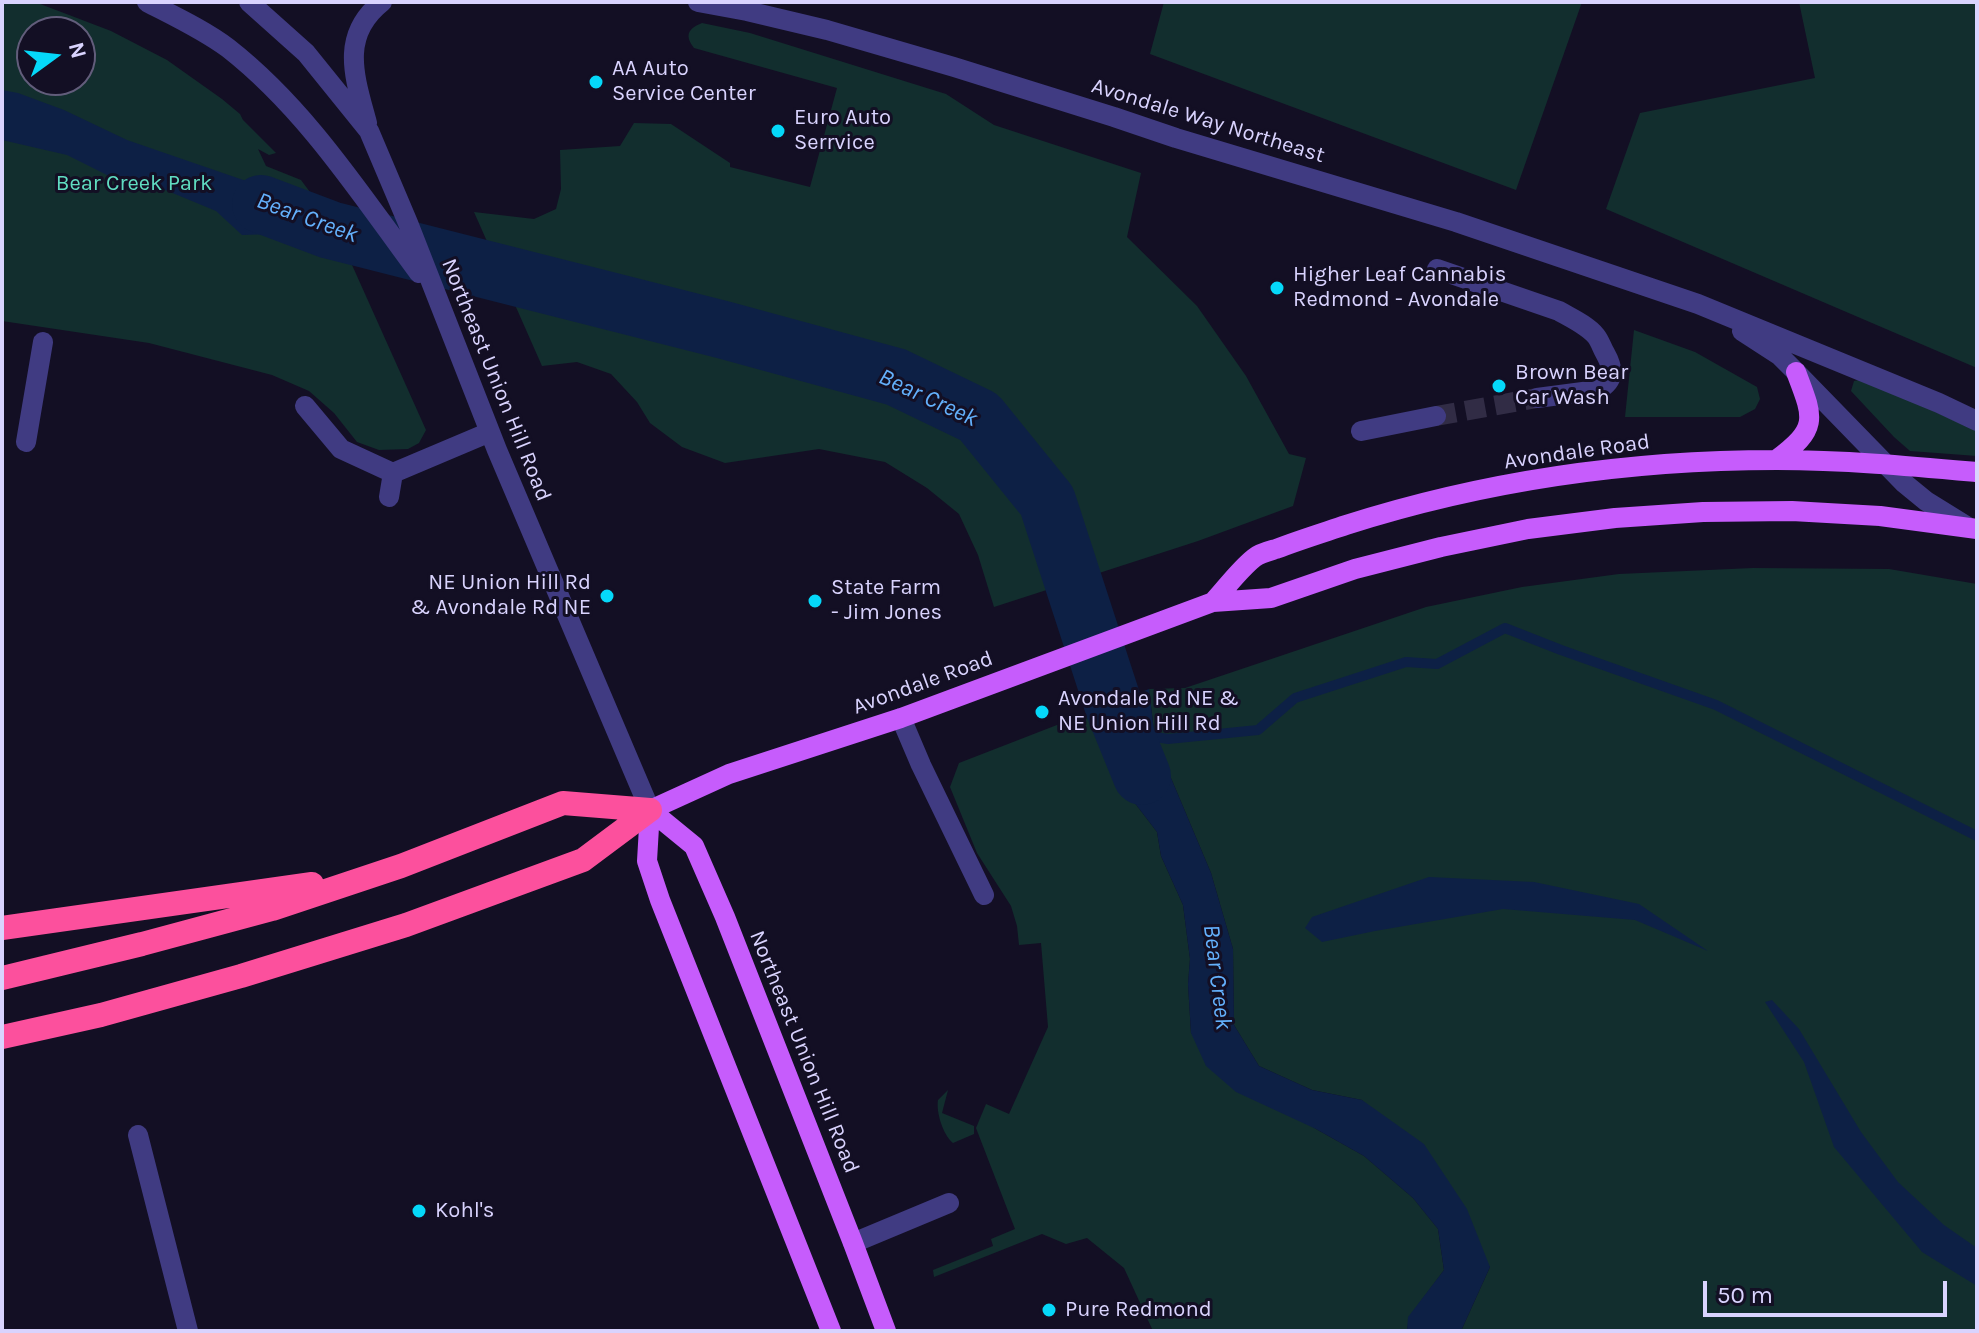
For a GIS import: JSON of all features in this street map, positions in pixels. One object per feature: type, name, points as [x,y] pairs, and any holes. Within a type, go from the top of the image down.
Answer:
[{"type":"highway","points":[[2,978],[272,909],[401,866],[563,803],[650,810]]},
{"type":"highway","points":[[2,1037],[101,1015],[406,925],[583,860],[650,810]]},
{"type":"highway","points":[[2,928],[297,887],[401,866]]},
{"type":"main road","points":[[1776,460],[1796,445],[1807,431],[1810,418],[1796,372]]},
{"type":"main road","name":"Avondale Road","points":[[1213,602],[1256,556],[1427,502],[1565,475],[1706,462],[1776,460],[1885,464],[1977,472]]},
{"type":"main road","name":"Avondale Road","points":[[650,810],[729,774],[901,718],[1213,602],[1271,598],[1355,569],[1441,547],[1528,529],[1615,518],[1703,512],[1792,511],[1880,516],[1972,528]]},
{"type":"main road","name":"Northeast Union Hill Road","points":[[650,810],[694,846],[725,917],[886,1331]]},
{"type":"main road","name":"Northeast Union Hill Road","points":[[650,810],[647,861],[660,900],[831,1331]]},
{"type":"street","points":[[147,2],[225,47],[269,84],[329,151],[436,296]]},
{"type":"street","name":"Northeast Union Hill Road","points":[[249,2],[306,53],[369,131],[490,432],[650,810]]},
{"type":"street","points":[[369,131],[355,79],[352,52],[366,19],[382,2]]},
{"type":"street","name":"Avondale Way Northeast","points":[[698,2],[827,30],[1456,222],[1698,304],[1977,421]]},
{"type":"street","points":[[1434,275],[1561,326],[1591,341],[1605,353],[1611,364],[1606,385],[1598,390],[1537,398]]},
{"type":"street","name":"Avondale Way Northeast","points":[[1698,304],[1779,355],[1885,464],[1926,501],[1972,528]]},
{"type":"street","points":[[26,442],[43,342]]},
{"type":"street","points":[[305,406],[341,449],[393,473],[490,432]]},
{"type":"street","points":[[1361,431],[1436,416]]},
{"type":"street","points":[[389,497],[393,473]]},
{"type":"street","points":[[901,718],[984,895]]},
{"type":"street","points":[[138,1135],[188,1331]]},
{"type":"street","points":[[853,1243],[949,1203]]},
{"type":"green space","name":"Bear Creek Park","points":[[2,2],[35,2],[72,16],[16,16],[16,96],[96,96],[96,25],[167,60],[240,114],[276,153],[269,155],[258,149],[266,166],[301,180],[330,219],[283,197],[303,240],[348,256],[426,430],[419,443],[408,449],[379,450],[357,442],[334,413],[309,391],[272,375],[149,343],[2,321]]},
{"type":"green space","points":[[1164,2],[1582,2],[1516,190],[1150,54]]},
{"type":"green space","points":[[1799,2],[1977,2],[1977,368],[1606,209],[1640,113],[1815,78]]},
{"type":"green space","points":[[702,23],[750,33],[946,94],[994,125],[1141,173],[1127,237],[1197,306],[1246,376],[1289,454],[1306,458],[1293,506],[1198,541],[994,607],[978,555],[959,514],[927,488],[885,462],[819,449],[725,463],[682,447],[650,423],[637,402],[611,374],[577,362],[542,366],[474,212],[534,219],[556,209],[561,189],[560,150],[620,146],[634,123],[671,124],[730,163],[730,167],[810,187],[837,88],[694,48],[689,33]]},
{"type":"green space","points":[[1634,330],[1695,352],[1757,387],[1760,399],[1755,409],[1740,417],[1625,417]]},
{"type":"green space","points":[[1864,379],[1977,431],[1977,456],[1910,451],[1851,391],[1854,381]]},
{"type":"green space","points":[[1753,568],[1889,569],[1977,584],[1977,1331],[1461,1331],[1490,1267],[1362,1100],[1312,1090],[1259,1066],[1234,1025],[1233,949],[1211,873],[1155,740],[1149,689],[1185,688],[1426,607],[1522,587],[1619,574]]},
{"type":"green space","points":[[1093,711],[1110,746],[1111,772],[1157,832],[1161,856],[1183,905],[1190,959],[1191,1033],[1316,1129],[1364,1156],[1413,1198],[1438,1229],[1444,1270],[1409,1317],[1407,1331],[1153,1331],[1124,1268],[1087,1238],[1066,1244],[1042,1234],[934,1277],[933,1270],[993,1246],[991,1239],[1015,1229],[976,1128],[986,1104],[1009,1114],[1048,1027],[1041,943],[1019,945],[1011,906],[977,853],[950,787],[959,763]]},
{"type":"green space","points":[[948,1090],[942,1113],[974,1126],[974,1134],[953,1143],[943,1129],[938,1111],[938,1100]]},
{"type":"water","points":[[2,90],[64,110],[127,140],[252,183],[330,219],[348,256],[310,241],[276,234],[242,235],[216,211],[163,189],[109,176],[67,155],[2,140]]},
{"type":"water","points":[[1149,689],[1155,740],[1211,873],[1233,949],[1234,1025],[1259,1066],[1312,1090],[1362,1100],[1424,1144],[1467,1209],[1490,1267],[1461,1331],[1407,1331],[1408,1317],[1444,1270],[1438,1229],[1413,1198],[1364,1156],[1316,1129],[1236,1092],[1206,1066],[1191,1033],[1190,959],[1183,905],[1161,856],[1157,832],[1111,772],[1110,746],[1093,711]]},
{"type":"water","points":[[1429,877],[1534,882],[1639,904],[1708,951],[1635,920],[1503,909],[1322,942],[1305,928],[1312,917]]},
{"type":"water","points":[[1772,1000],[1799,1029],[1861,1132],[1898,1182],[1944,1225],[1977,1248],[1977,1286],[1922,1252],[1834,1147],[1804,1062],[1765,1002]]},
{"type":"waterway","name":"Bear Creek","points":[[261,204],[330,230],[896,377],[979,417],[1047,501],[1114,707],[1142,776]]},
{"type":"waterway","points":[[1143,735],[1168,739],[1258,730],[1295,698],[1406,662],[1437,664],[1505,628],[1716,705],[1977,836]]},
{"type":"tunnel","points":[[1436,416],[1537,398]]},
{"type":"place","name":"AA Auto Service Center","points":[[596,82]]},
{"type":"place","name":"Euro Auto Serrvice","points":[[778,131]]},
{"type":"place","name":"Higher Leaf Cannabis Redmond - Avondale","points":[[1277,288]]},
{"type":"place","name":"Brown Bear Car Wash","points":[[1499,386]]},
{"type":"place","name":"NE Union Hill Rd & Avondale Rd NE","points":[[607,596]]},
{"type":"place","name":"State Farm - Jim Jones","points":[[815,601]]},
{"type":"place","name":"Avondale Rd NE & NE Union Hill Rd","points":[[1042,712]]},
{"type":"place","name":"Kohl's","points":[[419,1211]]},
{"type":"place","name":"Pure Redmond","points":[[1049,1310]]}]
